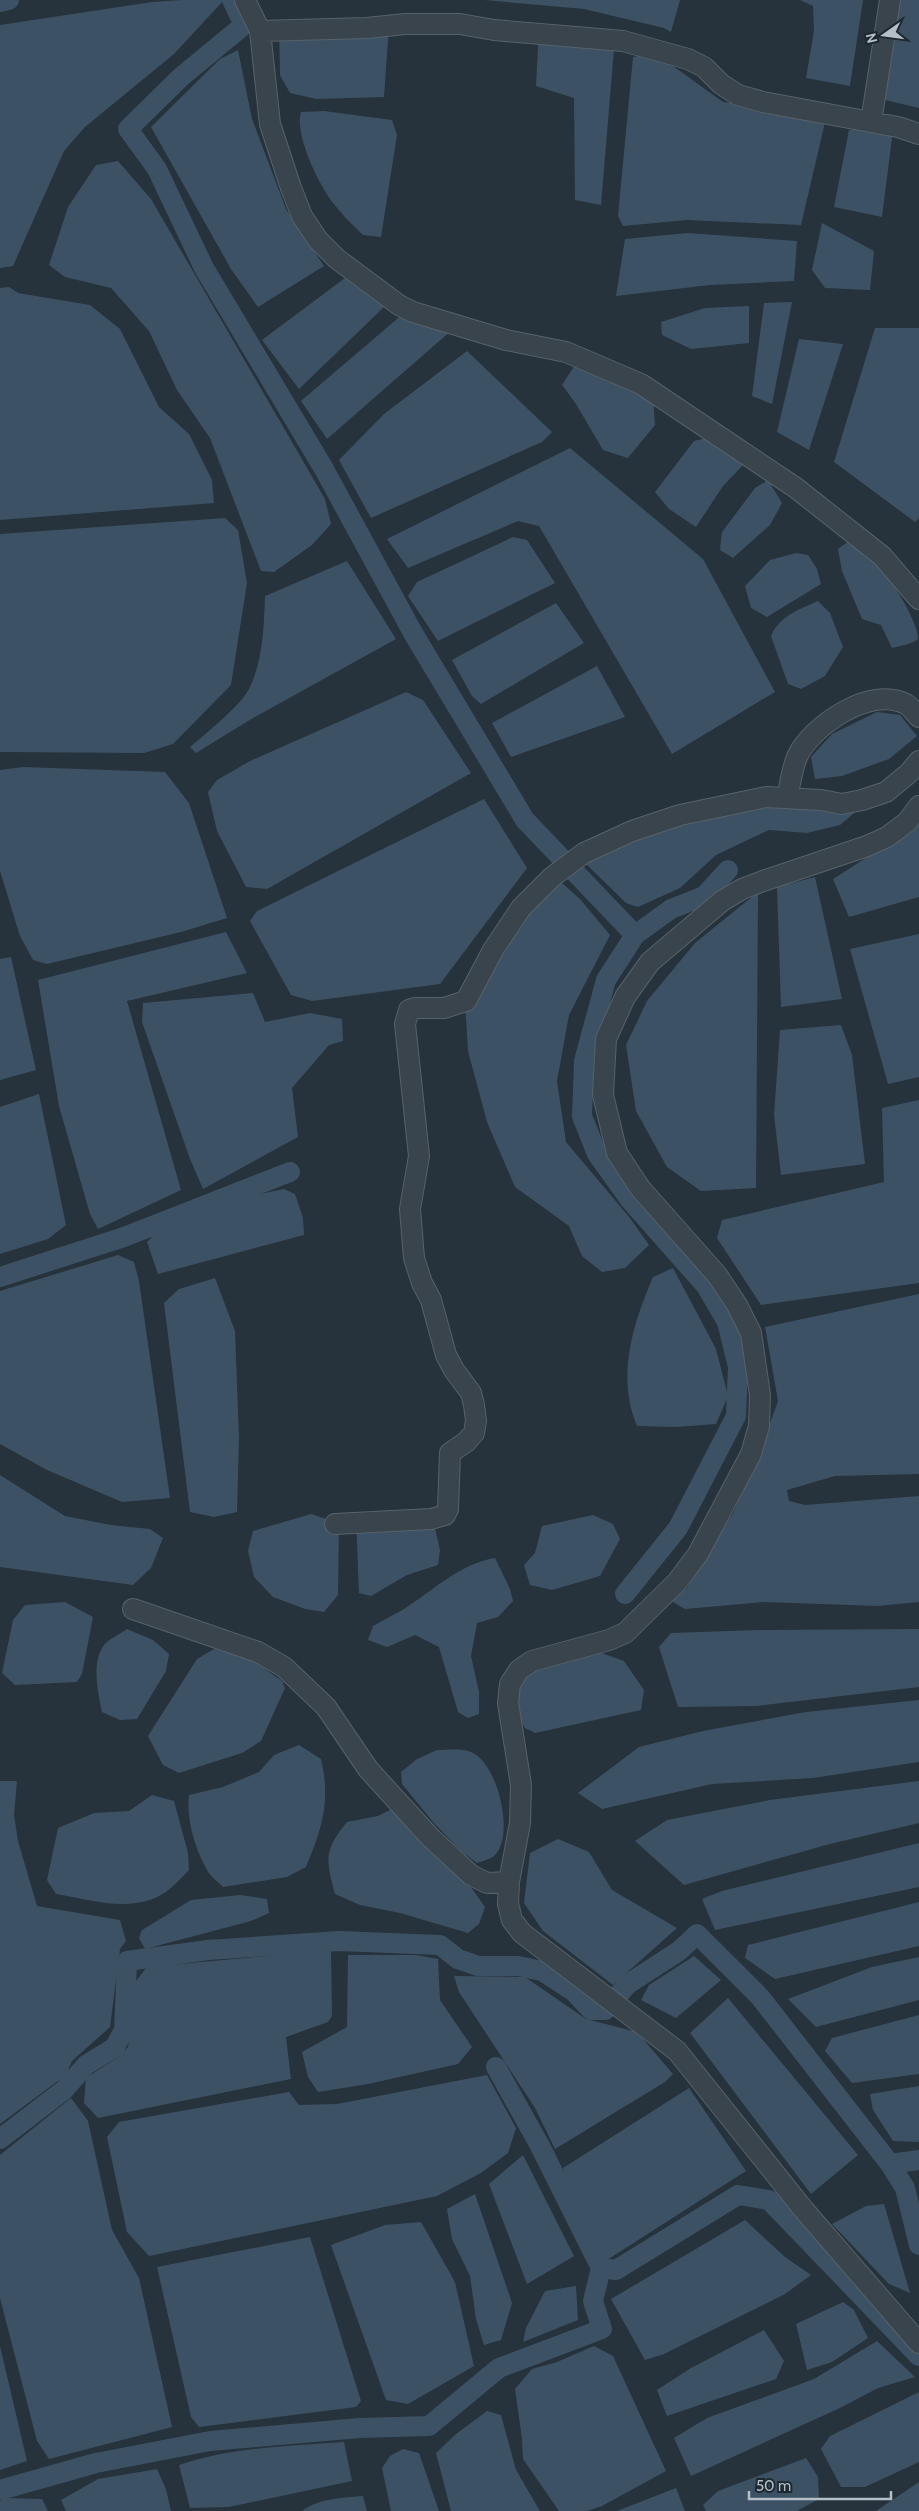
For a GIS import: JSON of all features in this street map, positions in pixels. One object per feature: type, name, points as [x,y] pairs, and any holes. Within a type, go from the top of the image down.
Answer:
[{"type":"street","points":[[245,0],[260,31],[270,124],[291,188],[302,216],[318,240],[337,259],[399,305],[413,312],[506,340],[566,352],[641,384],[796,488],[882,556],[919,599]]},
{"type":"street","points":[[871,122],[890,0]]},
{"type":"street","points":[[260,31],[367,28],[405,24],[460,24],[494,30],[562,34],[623,41],[688,60],[704,67],[721,84],[738,95],[763,102],[871,122],[919,134]]},
{"type":"street","points":[[787,798],[797,757],[813,732],[855,705],[883,699],[906,704],[919,717]]},
{"type":"street","points":[[335,1524],[432,1519],[445,1515],[448,1509],[450,1453],[466,1442],[474,1433],[476,1421],[471,1393],[454,1370],[446,1355],[431,1300],[422,1283],[414,1258],[410,1209],[419,1156],[405,1024],[406,1014],[415,1008],[444,1008],[466,1001],[493,950],[521,908],[552,877],[584,853],[632,831],[680,815],[766,797],[842,804],[862,800],[886,792],[909,773],[919,761]]},
{"type":"street","points":[[919,806],[907,822],[887,837],[742,889],[722,901],[650,962],[625,997],[606,1039],[603,1095],[617,1154],[640,1188],[717,1275],[738,1305],[751,1333],[760,1395],[759,1426],[751,1454],[698,1554],[677,1582],[624,1633],[609,1640],[532,1661],[519,1670],[510,1684],[508,1703],[521,1784],[520,1823],[509,1882],[508,1904],[512,1920],[522,1933],[629,2016],[669,2042],[688,2062],[804,2210],[919,2343]]},
{"type":"street","points":[[133,1609],[258,1652],[284,1667],[326,1707],[368,1769],[430,1837],[471,1875],[487,1884],[509,1882]]},
{"type":"water","points":[[224,0],[174,54],[85,127],[64,151],[13,266],[0,268],[0,25],[152,2]]},
{"type":"water","points":[[484,0],[680,0],[671,32],[664,28],[584,9]]},
{"type":"water","points":[[800,0],[863,0],[850,86],[806,78],[814,31],[813,6]]},
{"type":"water","points":[[881,0],[919,0],[919,108],[872,97]]},
{"type":"water","points":[[279,25],[389,26],[384,97],[316,99],[290,93],[280,75]]},
{"type":"water","points":[[539,28],[615,37],[601,205],[575,200],[574,98],[536,86]]},
{"type":"water","points":[[238,50],[252,119],[286,209],[324,266],[258,307],[231,269],[151,127],[220,59]]},
{"type":"water","points":[[655,53],[723,102],[811,112],[826,118],[801,225],[687,220],[623,226],[618,216],[633,57]]},
{"type":"water","points":[[324,111],[392,120],[397,135],[381,237],[363,235],[348,220],[328,196],[309,160],[301,133],[301,112]]},
{"type":"water","points":[[849,130],[893,130],[882,217],[834,207]]},
{"type":"water","points":[[118,161],[151,199],[325,499],[331,524],[312,545],[274,572],[261,571],[210,438],[177,390],[149,331],[111,288],[65,277],[49,265],[68,207],[96,165]]},
{"type":"water","points":[[822,223],[874,251],[870,290],[825,288],[812,270]]},
{"type":"water","points":[[687,233],[797,241],[794,281],[710,285],[616,296],[625,239]]},
{"type":"water","points":[[345,278],[384,307],[299,389],[262,340]]},
{"type":"water","points":[[9,287],[18,293],[90,305],[120,329],[159,407],[189,434],[212,480],[214,503],[0,520],[0,288]]},
{"type":"water","points":[[792,302],[772,404],[752,396],[764,303]]},
{"type":"water","points":[[749,306],[749,343],[691,349],[662,335],[661,322],[705,308]]},
{"type":"water","points":[[404,313],[452,330],[327,439],[301,401]]},
{"type":"water","points":[[875,328],[919,328],[919,518],[915,522],[834,462]]},
{"type":"water","points":[[799,339],[843,344],[809,450],[777,432]]},
{"type":"water","points":[[467,351],[552,432],[542,442],[371,518],[339,460],[384,414]]},
{"type":"water","points":[[578,360],[653,399],[655,425],[628,458],[603,450],[576,404],[562,385]]},
{"type":"water","points":[[710,437],[743,465],[723,486],[696,527],[669,509],[655,492],[694,441]]},
{"type":"water","points":[[570,448],[703,559],[775,692],[672,754],[539,526],[518,521],[408,568],[387,539]]},
{"type":"water","points":[[768,480],[782,503],[770,525],[733,558],[720,550],[722,532],[755,488]]},
{"type":"water","points":[[225,518],[238,530],[247,583],[231,685],[173,744],[144,753],[0,752],[0,534]]},
{"type":"water","points":[[513,537],[527,540],[555,583],[438,641],[408,596],[417,582]]},
{"type":"water","points":[[849,541],[872,555],[884,571],[913,620],[917,631],[918,639],[916,641],[892,648],[881,625],[862,619],[842,571],[838,549]]},
{"type":"water","points":[[796,553],[808,555],[817,569],[821,584],[767,617],[751,608],[745,586],[770,560]]},
{"type":"water","points":[[347,561],[396,639],[253,718],[196,753],[190,747],[231,711],[250,687],[260,654],[265,596]]},
{"type":"water","points":[[818,601],[830,613],[843,647],[825,676],[801,689],[788,684],[771,636],[779,623],[785,618],[797,610]]},
{"type":"water","points":[[556,603],[584,643],[481,704],[472,696],[452,660]]},
{"type":"water","points":[[597,666],[625,717],[511,757],[492,723]]},
{"type":"water","points":[[406,692],[423,700],[471,773],[267,889],[246,887],[217,831],[208,792],[217,780],[250,761]]},
{"type":"water","points":[[877,712],[900,715],[917,736],[889,759],[842,776],[815,779],[811,757],[832,734]]},
{"type":"water","points":[[23,767],[165,772],[189,803],[227,918],[181,932],[47,964],[33,960],[20,936],[0,871],[0,770]]},
{"type":"water","points":[[879,792],[840,825],[807,833],[769,830],[716,855],[680,888],[638,907],[626,903],[582,860],[624,827],[813,795]]},
{"type":"water","points":[[484,799],[527,868],[440,984],[312,1001],[291,995],[250,921],[257,911]]},
{"type":"water","points":[[919,824],[919,897],[849,917],[833,879]]},
{"type":"water","points":[[553,875],[580,899],[610,935],[569,1015],[557,1081],[566,1142],[630,1218],[649,1245],[625,1268],[602,1272],[582,1256],[569,1226],[515,1187],[487,1122],[468,1051],[465,1001]]},
{"type":"water","points":[[815,877],[842,999],[781,1007],[777,887]]},
{"type":"water","points":[[758,892],[756,1188],[701,1191],[667,1167],[636,1111],[626,1045],[647,1001],[695,943]]},
{"type":"water","points":[[226,932],[247,973],[127,1001],[181,1190],[98,1229],[90,1214],[59,1106],[38,980]]},
{"type":"water","points":[[919,934],[919,1077],[888,1084],[850,949]]},
{"type":"water","points":[[11,957],[36,1070],[0,1080],[0,959]]},
{"type":"water","points":[[253,993],[265,1022],[310,1013],[342,1019],[343,1041],[329,1045],[292,1088],[298,1137],[203,1189],[190,1159],[142,1022],[143,1003]]},
{"type":"water","points":[[841,1025],[852,1055],[865,1164],[781,1175],[774,1115],[780,1030]]},
{"type":"water","points":[[39,1094],[66,1225],[48,1239],[0,1254],[0,1107]]},
{"type":"water","points":[[919,1100],[919,1283],[761,1305],[717,1238],[722,1220],[884,1182],[882,1108]]},
{"type":"water","points":[[284,1189],[295,1194],[303,1218],[304,1235],[158,1274],[147,1242],[156,1233],[250,1196]]},
{"type":"water","points":[[118,1255],[134,1262],[139,1281],[170,1498],[122,1502],[47,1470],[0,1444],[0,1291]]},
{"type":"water","points":[[673,1268],[716,1349],[728,1396],[716,1424],[676,1427],[637,1426],[628,1388],[630,1350],[634,1332],[653,1277]]},
{"type":"water","points":[[215,1278],[235,1331],[239,1439],[237,1512],[214,1517],[190,1512],[164,1303],[179,1289]]},
{"type":"water","points":[[919,1294],[919,1474],[835,1476],[787,1490],[789,1501],[805,1505],[919,1496],[919,1602],[877,1606],[765,1602],[685,1609],[671,1601],[687,1588],[733,1513],[757,1460],[778,1401],[765,1327]]},
{"type":"water","points":[[0,1475],[65,1516],[111,1525],[150,1529],[163,1538],[151,1568],[133,1585],[0,1567]]},
{"type":"water","points":[[311,1514],[339,1523],[338,1595],[324,1612],[305,1609],[273,1597],[254,1577],[248,1551],[253,1531]]},
{"type":"water","points":[[593,1515],[613,1524],[620,1539],[600,1576],[552,1590],[530,1585],[524,1565],[535,1553],[542,1526]]},
{"type":"water","points":[[356,1519],[434,1524],[440,1550],[438,1565],[407,1575],[371,1596],[359,1593]]},
{"type":"water","points":[[495,1558],[510,1589],[513,1601],[498,1617],[477,1623],[471,1656],[479,1692],[479,1714],[468,1718],[458,1712],[439,1647],[415,1635],[387,1647],[368,1640],[373,1626],[404,1609],[458,1572],[482,1561]]},
{"type":"water","points":[[65,1602],[93,1617],[82,1674],[77,1682],[15,1685],[2,1673],[13,1620],[25,1605]]},
{"type":"water","points":[[127,1629],[153,1640],[169,1654],[166,1671],[137,1719],[120,1720],[102,1712],[97,1687],[97,1669],[100,1652],[104,1645]]},
{"type":"water","points":[[919,1629],[919,1687],[756,1706],[678,1707],[659,1647],[671,1633],[759,1630]]},
{"type":"water","points":[[214,1649],[246,1656],[282,1681],[285,1688],[261,1741],[242,1753],[179,1773],[163,1765],[148,1736],[197,1659]]},
{"type":"water","points":[[596,1651],[624,1661],[644,1690],[641,1710],[535,1733],[525,1728],[519,1719],[519,1689],[534,1667]]},
{"type":"water","points":[[919,1700],[919,1762],[813,1778],[712,1784],[602,1809],[578,1793],[639,1747],[703,1731],[806,1712]]},
{"type":"water","points":[[299,1745],[321,1759],[325,1789],[323,1815],[306,1867],[287,1877],[223,1887],[208,1872],[199,1853],[190,1824],[189,1795],[223,1787],[259,1772],[274,1755]]},
{"type":"water","points":[[437,1750],[471,1752],[481,1759],[496,1784],[501,1800],[503,1832],[501,1845],[491,1858],[477,1863],[461,1851],[433,1822],[402,1784],[401,1772],[417,1759]]},
{"type":"water","points":[[0,1781],[17,1781],[14,1815],[18,1841],[37,1906],[120,1920],[126,1941],[120,1949],[110,2027],[72,2061],[66,2075],[0,2124]]},
{"type":"water","points":[[919,1781],[919,1823],[830,1844],[684,1885],[635,1841],[667,1820],[770,1800]]},
{"type":"water","points":[[152,1795],[174,1801],[188,1853],[189,1870],[166,1892],[153,1899],[140,1902],[112,1904],[56,1894],[47,1880],[58,1828],[94,1813],[129,1811]]},
{"type":"water","points":[[394,1808],[428,1849],[459,1870],[485,1907],[479,1924],[468,1933],[400,1913],[360,1905],[335,1894],[330,1872],[329,1856],[330,1849],[339,1832],[347,1822],[378,1816]]},
{"type":"water","points":[[558,1839],[589,1852],[612,1890],[677,1928],[613,1985],[543,1931],[524,1903],[530,1853]]},
{"type":"water","points":[[919,1843],[919,1887],[715,1930],[702,1899],[722,1891]]},
{"type":"water","points":[[240,1895],[267,1899],[269,1913],[251,1921],[145,1949],[139,1938],[142,1930],[191,1900]]},
{"type":"water","points":[[919,1902],[919,1946],[775,1979],[745,1958],[748,1945]]},
{"type":"water","points":[[331,1950],[332,2016],[328,2022],[286,2037],[291,2079],[98,2118],[84,2103],[86,2078],[118,2057],[128,2047],[136,1981],[147,1967]]},
{"type":"water","points":[[348,1955],[416,1955],[438,1959],[440,2000],[472,2047],[458,2064],[368,2084],[318,2092],[308,2077],[302,2052],[347,2027]]},
{"type":"water","points":[[694,1956],[721,1980],[676,2018],[641,2000],[649,1985]]},
{"type":"water","points":[[919,1957],[919,2000],[816,2027],[788,1999],[872,1967]]},
{"type":"water","points":[[454,1976],[525,1977],[586,2019],[637,2032],[673,2074],[665,2082],[555,2149],[535,2108],[459,1992]]},
{"type":"water","points":[[728,1998],[858,2155],[811,2194],[690,2033]]},
{"type":"water","points":[[919,2015],[919,2074],[852,2083],[825,2051],[832,2038]]},
{"type":"water","points":[[487,2075],[516,2128],[508,2153],[481,2173],[437,2196],[149,2256],[127,2232],[107,2137],[119,2122],[289,2092],[299,2105],[337,2104]]},
{"type":"water","points":[[919,2086],[919,2142],[893,2141],[873,2110],[870,2094]]},
{"type":"water","points":[[689,2088],[746,2171],[607,2260],[566,2189],[563,2168]]},
{"type":"water","points":[[71,2098],[88,2121],[112,2230],[139,2278],[172,2427],[49,2459],[37,2441],[0,2298],[0,2155]]},
{"type":"water","points":[[523,2155],[574,2256],[527,2284],[489,2184]]},
{"type":"water","points":[[475,2194],[512,2303],[501,2340],[484,2345],[476,2319],[470,2276],[452,2239],[447,2209]]},
{"type":"water","points":[[884,2204],[910,2293],[889,2284],[832,2224],[866,2206]]},
{"type":"water","points":[[745,2220],[785,2257],[811,2275],[785,2294],[664,2354],[645,2360],[611,2299]]},
{"type":"water","points":[[421,2222],[455,2282],[474,2366],[408,2404],[386,2400],[331,2245],[385,2225]]},
{"type":"water","points":[[310,2237],[361,2401],[356,2407],[199,2427],[191,2417],[157,2267]]},
{"type":"water","points":[[576,2286],[578,2320],[523,2342],[526,2328],[545,2291]]},
{"type":"water","points":[[843,2302],[854,2310],[868,2338],[832,2362],[807,2370],[796,2324]]},
{"type":"water","points":[[764,2330],[784,2361],[776,2379],[667,2416],[657,2390],[691,2368]]},
{"type":"water","points":[[877,2341],[915,2377],[878,2388],[840,2408],[691,2476],[674,2438],[707,2418],[814,2379]]},
{"type":"water","points":[[0,2346],[27,2461],[0,2470]]},
{"type":"water","points":[[594,2346],[613,2356],[666,2471],[602,2506],[587,2511],[559,2511],[523,2459],[515,2389],[532,2369],[557,2362]]},
{"type":"water","points":[[919,2392],[919,2462],[865,2487],[841,2487],[821,2449],[830,2436]]},
{"type":"water","points":[[487,2411],[501,2415],[516,2470],[540,2511],[451,2511],[436,2453],[456,2434]]},
{"type":"water","points":[[344,2442],[352,2481],[229,2507],[190,2508],[179,2465],[219,2454],[240,2451]]},
{"type":"water","points":[[403,2449],[419,2453],[439,2511],[391,2511],[382,2468],[390,2456]]},
{"type":"water","points":[[806,2458],[818,2477],[819,2499],[797,2511],[706,2511],[703,2505],[718,2491]]},
{"type":"water","points":[[157,2469],[166,2489],[171,2511],[66,2511],[61,2500],[98,2479]]},
{"type":"water","points":[[919,2482],[919,2511],[876,2511]]},
{"type":"water","points":[[676,2488],[685,2511],[617,2511]]},
{"type":"water","points":[[363,2496],[367,2511],[302,2511],[323,2501]]},
{"type":"water","points":[[5,2498],[42,2499],[48,2511],[0,2511],[0,2501]]},
{"type":"waterway","points":[[0,2],[9,0]]},
{"type":"waterway","points":[[232,0],[244,25],[181,77],[128,129],[157,169],[204,268],[324,469],[413,633],[525,820],[635,935]]},
{"type":"waterway","points":[[625,1594],[678,1528],[736,1416],[738,1367],[727,1322],[706,1286],[630,1200],[597,1154],[582,1116],[584,1061],[606,980],[635,935],[671,909],[704,896],[728,870]]},
{"type":"waterway","points":[[0,1277],[124,1237],[290,1172]]},
{"type":"waterway","points":[[0,2139],[64,2090],[86,2065],[115,2047],[124,2030],[127,1961],[208,1950],[339,1941],[440,1945],[458,1959],[478,1966],[518,1966],[542,1971],[574,1992],[591,2010],[605,2010],[628,1984],[679,1951],[697,1934],[760,1997],[890,2164],[905,2188],[919,2245]]},
{"type":"waterway","points":[[0,2490],[96,2463],[210,2441],[360,2428],[429,2426],[499,2368],[602,2329],[593,2301],[601,2268],[540,2146],[496,2067]]},
{"type":"waterway","points":[[890,2164],[919,2160]]},
{"type":"waterway","points":[[601,2268],[616,2270],[738,2195],[769,2200],[919,2356]]}]
